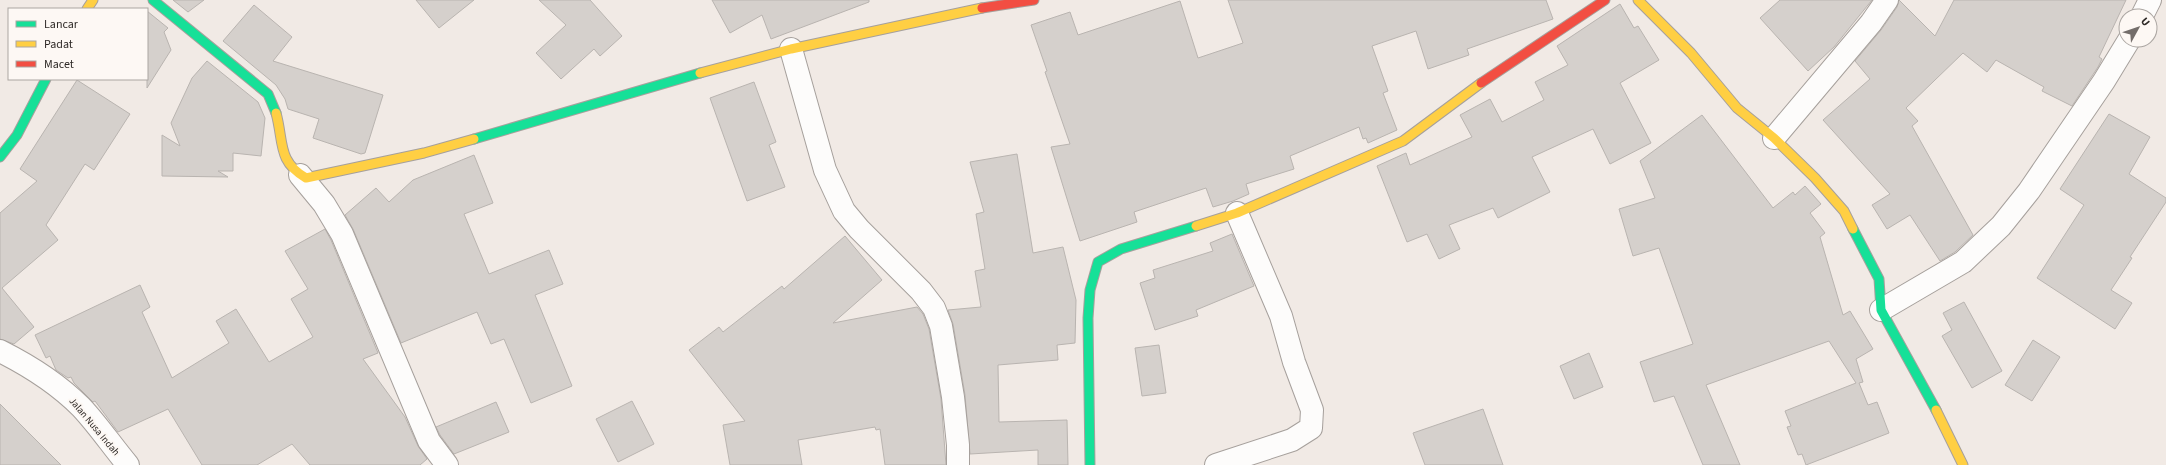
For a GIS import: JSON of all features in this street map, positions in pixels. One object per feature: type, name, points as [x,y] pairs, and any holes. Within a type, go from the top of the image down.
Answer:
[{"type":"street","points":[[88,8],[94,0]]},
{"type":"street","points":[[153,0],[268,94],[277,111],[285,161],[300,175],[324,204],[342,234],[429,441],[447,465]]},
{"type":"street","points":[[300,175],[306,178],[325,175],[424,153],[696,74],[791,49],[975,9],[1034,0]]},
{"type":"street","points":[[1090,465],[1087,334],[1089,288],[1098,262],[1121,249],[1237,213],[1403,141],[1424,128],[1480,83],[1508,63],[1605,0]]},
{"type":"street","points":[[1638,0],[1691,53],[1737,108],[1774,138],[1815,178],[1844,211],[1879,279],[1880,310],[1930,398],[1963,465]]},
{"type":"street","points":[[1774,138],[1871,22],[1887,0]]},
{"type":"street","points":[[1880,310],[1963,262],[2001,226],[2029,191],[2104,81],[2123,48]]},
{"type":"street","points":[[791,49],[825,170],[844,210],[859,229],[921,291],[934,308],[941,326],[953,397],[958,445],[958,465]]},
{"type":"street","points":[[0,157],[17,135],[45,80]]},
{"type":"street","points":[[1216,465],[1292,440],[1311,428],[1312,410],[1294,362],[1281,316],[1237,213]]},
{"type":"street","name":"Jalan Nusa Indah","points":[[0,351],[57,384],[82,408],[128,465]]},
{"type":"building","points":[[173,0],[204,0],[188,12]]},
{"type":"building","points":[[416,0],[474,0],[439,28]]},
{"type":"building","points":[[539,0],[590,0],[622,36],[600,56],[594,49],[561,79],[536,53],[566,25]]},
{"type":"building","points":[[712,0],[869,0],[869,2],[771,39],[762,15],[730,33]]},
{"type":"building","points":[[1228,0],[1546,0],[1553,19],[1467,49],[1469,55],[1428,69],[1416,31],[1372,46],[1388,91],[1383,93],[1397,130],[1368,143],[1366,138],[1363,139],[1359,127],[1290,156],[1294,169],[1246,184],[1249,194],[1233,201],[1213,207],[1206,188],[1134,212],[1137,222],[1080,241],[1051,147],[1070,144],[1045,72],[1047,71],[1031,25],[1070,12],[1078,35],[1180,1],[1198,58],[1243,43]]},
{"type":"building","points":[[1780,0],[1872,0],[1834,47],[1808,71],[1760,18]]},
{"type":"building","points":[[1899,0],[1935,36],[1954,0],[2126,0],[2122,8],[2118,8],[2118,17],[2099,57],[2102,59],[2098,67],[2072,106],[2042,91],[2044,87],[1996,60],[1987,72],[1963,53],[1906,108],[1918,121],[1912,126],[1973,235],[1955,252],[1940,261],[1910,215],[1887,229],[1872,205],[1890,194],[1823,120],[1870,79],[1855,61],[1881,30],[1897,7]]},
{"type":"building","points":[[1620,4],[1634,28],[1638,26],[1659,60],[1620,83],[1651,143],[1610,164],[1593,129],[1532,157],[1550,192],[1498,218],[1493,208],[1449,225],[1460,249],[1439,259],[1427,234],[1407,242],[1377,166],[1406,153],[1410,165],[1472,137],[1460,115],[1490,99],[1502,122],[1544,100],[1535,82],[1568,65],[1557,46]]},
{"type":"building","points":[[254,5],[292,37],[273,61],[383,95],[365,153],[361,154],[313,138],[319,119],[288,109],[285,99],[276,85],[223,41]]},
{"type":"building","points":[[148,12],[168,28],[164,32],[171,50],[147,88]]},
{"type":"building","points":[[207,61],[258,102],[265,118],[261,156],[233,153],[233,171],[218,171],[228,177],[162,176],[162,135],[180,146],[171,123],[192,78]]},
{"type":"building","points":[[77,80],[130,114],[94,170],[85,164],[46,225],[58,240],[2,288],[34,327],[14,344],[0,339],[0,213],[37,181],[20,169]]},
{"type":"building","points":[[754,82],[776,142],[769,145],[785,187],[747,201],[710,98]]},
{"type":"building","points":[[2109,114],[2150,137],[2129,174],[2166,198],[2166,202],[2130,257],[2132,258],[2111,290],[2132,303],[2115,329],[2037,278],[2084,205],[2060,189]]},
{"type":"building","points":[[1702,115],[1773,208],[1793,192],[1795,195],[1805,186],[1821,204],[1810,213],[1825,233],[1820,237],[1843,315],[1850,311],[1873,349],[1856,359],[1863,382],[1859,383],[1868,405],[1877,402],[1889,433],[1806,465],[1802,454],[1798,455],[1787,427],[1791,426],[1785,411],[1856,383],[1829,341],[1706,385],[1740,465],[1703,465],[1674,396],[1654,402],[1640,362],[1693,344],[1659,248],[1633,256],[1619,209],[1655,198],[1640,161]]},
{"type":"building","points":[[1017,154],[1033,253],[1063,247],[1076,300],[1075,343],[1057,345],[1058,360],[998,365],[999,422],[1067,420],[1068,465],[1038,465],[1038,450],[970,454],[965,395],[953,324],[948,310],[981,307],[975,271],[985,269],[976,214],[984,212],[970,162]]},
{"type":"building","points":[[474,155],[493,203],[464,214],[489,274],[549,250],[563,284],[535,295],[572,386],[531,403],[504,339],[491,344],[477,312],[401,343],[353,229],[345,215],[376,188],[389,202],[413,180]]},
{"type":"building","points":[[325,229],[378,353],[363,359],[405,417],[418,446],[427,459],[420,465],[310,465],[292,444],[257,465],[202,465],[168,409],[118,432],[95,401],[93,402],[74,383],[71,377],[68,378],[56,370],[50,356],[46,358],[35,335],[140,285],[150,307],[142,312],[172,378],[229,343],[216,321],[236,309],[269,362],[313,337],[291,299],[308,289],[285,251]]},
{"type":"building","points":[[1232,234],[1254,286],[1196,310],[1198,316],[1155,330],[1140,283],[1155,278],[1153,270],[1213,251],[1210,243]]},
{"type":"building","points":[[845,236],[882,280],[833,323],[917,307],[923,314],[929,329],[941,399],[946,465],[885,465],[880,429],[876,430],[875,427],[798,440],[802,465],[730,465],[723,425],[745,421],[689,350],[719,327],[723,332],[782,286],[784,289]]},
{"type":"building","points":[[1964,302],[2002,371],[1972,388],[1942,336],[1952,330],[1943,313]]},
{"type":"building","points":[[2033,340],[2060,357],[2032,401],[2005,385]]},
{"type":"building","points":[[1159,345],[1166,393],[1142,396],[1135,348]]},
{"type":"building","points":[[1589,353],[1603,387],[1574,399],[1560,366]]},
{"type":"building","points":[[632,401],[654,444],[618,462],[596,419]]},
{"type":"building","points":[[496,402],[509,432],[454,454],[436,427]]},
{"type":"building","points":[[0,404],[61,465],[0,465]]},
{"type":"building","points":[[1483,409],[1503,465],[1425,465],[1413,433]]},
{"type":"traffic: fast","points":[[153,0],[268,94],[276,113]]},
{"type":"traffic: fast","points":[[474,139],[700,73]]},
{"type":"traffic: fast","points":[[0,157],[17,135],[45,80]]},
{"type":"traffic: fast","points":[[1090,465],[1088,318],[1090,290],[1098,262],[1121,249],[1196,226]]},
{"type":"traffic: fast","points":[[1853,229],[1879,279],[1881,310],[1936,410]]},
{"type":"traffic: slow","points":[[88,8],[93,0]]},
{"type":"traffic: slow","points":[[1638,0],[1691,53],[1737,108],[1774,138],[1815,178],[1844,211],[1853,229]]},
{"type":"traffic: slow","points":[[700,73],[791,49],[982,8]]},
{"type":"traffic: slow","points":[[1196,226],[1237,213],[1403,141],[1481,83]]},
{"type":"traffic: slow","points":[[276,113],[281,142],[286,158],[290,165],[306,178],[424,153],[474,139]]},
{"type":"traffic: slow","points":[[1936,410],[1963,465]]},
{"type":"traffic: jam","points":[[982,8],[1034,0]]},
{"type":"traffic: jam","points":[[1481,83],[1605,0]]}]
